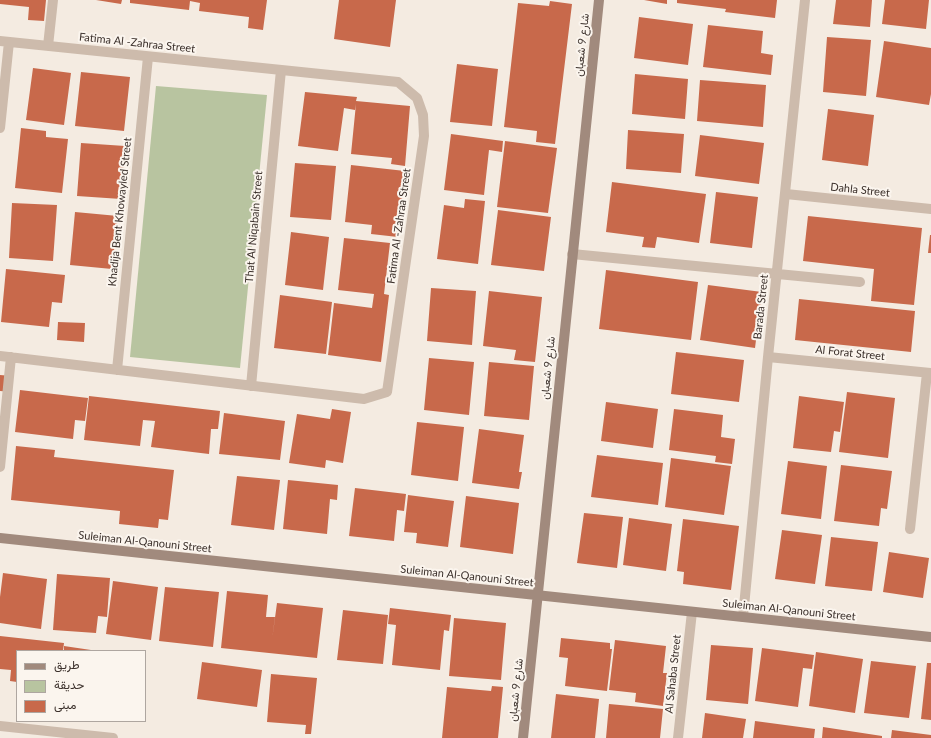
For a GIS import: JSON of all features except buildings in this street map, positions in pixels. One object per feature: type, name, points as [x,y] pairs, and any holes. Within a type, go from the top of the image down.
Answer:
[{"type":"street","points":[[48,46],[53,0]]},
{"type":"street","name":"شارع 9 شعبان","points":[[523,738],[598,0]]},
{"type":"street","name":"Barada Street","points":[[743,618],[805,0]]},
{"type":"street","points":[[0,128],[4,42]]},
{"type":"street","name":"Fatima Al -Zahraa Street","points":[[0,356],[364,399],[387,392],[424,136],[423,115],[417,98],[398,82],[4,42]]},
{"type":"street","name":"Khadija Bent Khowayled Street","points":[[116,370],[148,57]]},
{"type":"street","name":"That Al Niqabain Street","points":[[251,386],[281,70]]},
{"type":"street","name":"Dahla Street","points":[[786,194],[931,209]]},
{"type":"street","points":[[572,254],[860,282]]},
{"type":"street","points":[[0,467],[11,357]]},
{"type":"street","name":"Al Forat Street","points":[[768,357],[929,373]]},
{"type":"street","points":[[910,529],[929,373]]},
{"type":"street","name":"Suleiman Al-Qanouni Street","points":[[0,538],[931,638]]},
{"type":"street","name":"Al Sahaba Street","points":[[678,738],[692,612]]},
{"type":"street","points":[[0,726],[79,736],[113,738]]},
{"type":"green space","points":[[156,86],[267,95],[240,368],[130,357]]}]
